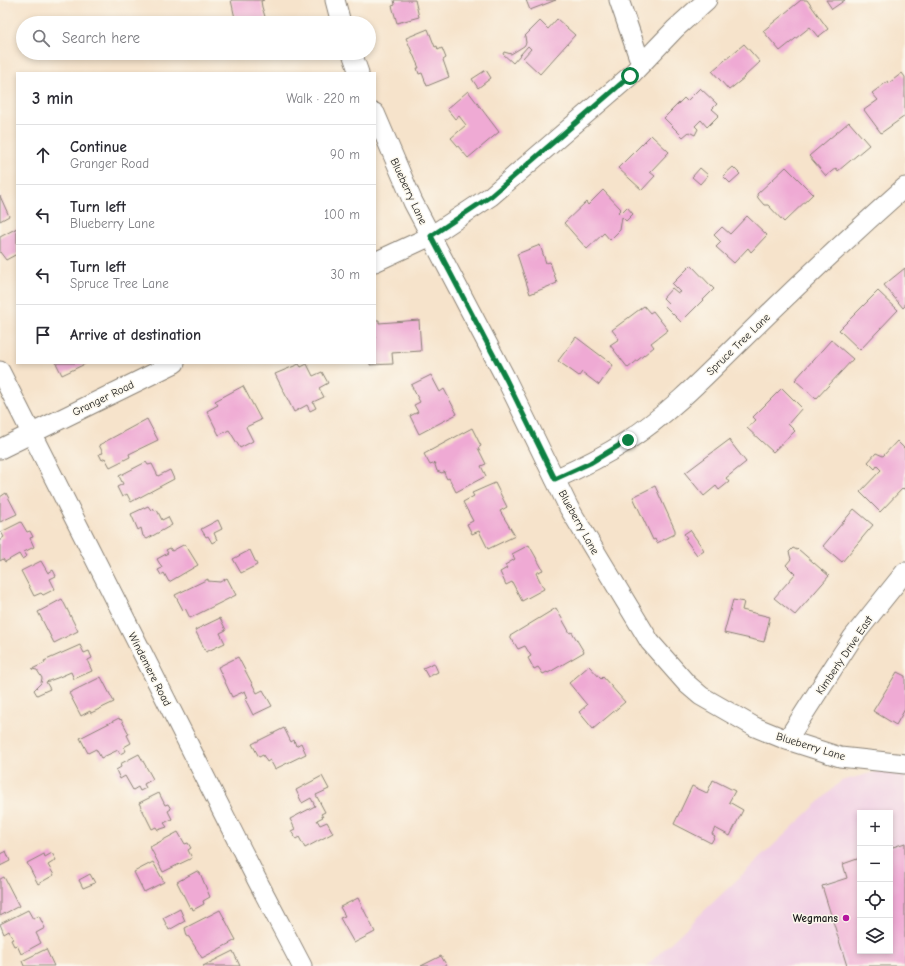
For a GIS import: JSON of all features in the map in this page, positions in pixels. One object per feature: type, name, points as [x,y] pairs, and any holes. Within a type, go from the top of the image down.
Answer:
[{"type":"street","points":[[335,0],[339,16]]},
{"type":"street","points":[[619,0],[641,64]]},
{"type":"street","points":[[376,262],[431,236],[491,196],[641,64],[707,0]]},
{"type":"street","points":[[354,60],[359,72]]},
{"type":"street","name":"Blueberry Lane","points":[[376,115],[413,202],[506,379],[569,508],[650,642],[687,684],[701,696],[755,727],[787,740],[840,758],[905,764]]},
{"type":"street","name":"Spruce Tree Lane","points":[[555,479],[590,463],[628,440],[662,415],[714,367],[845,240],[905,187]]},
{"type":"street","name":"Granger Road","points":[[0,449],[173,364]]},
{"type":"street","name":"Windemere Road","points":[[0,371],[257,880],[302,966]]},
{"type":"street","name":"Kimberly Drive East","points":[[787,740],[853,637],[905,572]]},
{"type":"shaded area","points":[[905,764],[905,966],[646,966],[841,781]]},
{"type":"building","points":[[231,0],[264,0],[261,1],[265,16],[234,16]]},
{"type":"building","points":[[394,0],[415,0],[419,17],[397,23],[392,6],[395,5]]},
{"type":"building","points":[[526,0],[556,0],[530,10]]},
{"type":"building","points":[[801,0],[807,0],[828,29],[818,37],[810,27],[780,51],[763,31]]},
{"type":"building","points":[[826,0],[845,0],[832,9]]},
{"type":"building","points":[[557,19],[575,35],[540,74],[523,58],[531,49],[528,46],[513,63],[503,54],[504,52],[511,54],[524,46],[526,43],[525,36],[540,21],[548,29]]},
{"type":"building","points":[[428,29],[435,47],[437,46],[438,50],[442,48],[446,58],[443,60],[449,77],[427,86],[422,73],[419,74],[417,68],[419,68],[406,38]]},
{"type":"building","points":[[744,44],[760,62],[729,90],[712,71]]},
{"type":"building","points":[[486,70],[491,78],[478,88],[472,79]]},
{"type":"building","points":[[902,73],[905,77],[905,116],[881,133],[864,110],[878,100],[872,93]]},
{"type":"building","points":[[700,88],[717,104],[712,109],[719,115],[707,127],[701,120],[695,126],[698,129],[695,135],[689,132],[683,137],[664,118],[684,98],[687,101]]},
{"type":"building","points":[[468,91],[499,132],[468,158],[451,138],[466,125],[459,116],[455,119],[447,109]]},
{"type":"building","points":[[849,122],[869,145],[838,171],[836,168],[826,176],[809,156]]},
{"type":"building","points":[[651,135],[669,152],[650,172],[655,176],[642,190],[618,168]]},
{"type":"building","points":[[733,167],[740,174],[730,183],[723,176]]},
{"type":"building","points":[[786,167],[813,194],[784,222],[768,205],[764,205],[758,198],[757,194]]},
{"type":"building","points":[[700,168],[708,175],[700,184],[692,177]]},
{"type":"building","points":[[603,190],[621,209],[618,212],[620,214],[627,207],[633,214],[626,221],[622,217],[620,230],[610,240],[604,233],[587,249],[564,223],[586,202],[588,205]]},
{"type":"building","points":[[0,196],[9,216],[0,221]]},
{"type":"building","points":[[747,216],[767,235],[751,252],[748,248],[734,263],[716,247],[721,242],[714,235],[722,227],[730,234]]},
{"type":"building","points":[[16,229],[16,255],[6,260],[0,252],[0,237]]},
{"type":"building","points":[[540,245],[546,263],[550,262],[557,283],[530,294],[517,254]]},
{"type":"building","points":[[691,265],[714,289],[681,322],[665,306],[668,303],[663,298],[672,288],[678,293],[680,292],[672,284]]},
{"type":"building","points":[[905,268],[905,306],[903,308],[884,285]]},
{"type":"building","points":[[878,291],[898,310],[860,350],[839,330]]},
{"type":"building","points":[[644,306],[650,313],[653,311],[668,330],[651,343],[654,347],[628,368],[610,345],[619,339],[612,330]]},
{"type":"building","points":[[376,320],[379,320],[379,323],[419,320],[421,351],[392,353],[393,364],[370,365],[376,364]]},
{"type":"building","points":[[576,337],[613,365],[599,385],[582,372],[579,376],[558,361]]},
{"type":"building","points":[[831,340],[853,359],[816,399],[795,380]]},
{"type":"building","points":[[56,364],[85,364],[62,375]]},
{"type":"building","points":[[299,364],[301,367],[307,364],[313,376],[322,372],[328,383],[319,388],[324,397],[313,402],[316,408],[310,411],[307,405],[294,412],[275,374]]},
{"type":"building","points":[[431,375],[440,392],[444,389],[457,414],[419,434],[410,416],[418,412],[414,405],[420,402],[411,385]]},
{"type":"building","points":[[243,386],[261,420],[246,427],[253,441],[240,448],[229,430],[219,435],[207,411],[218,405],[215,401]]},
{"type":"building","points":[[782,388],[802,408],[788,424],[795,431],[773,452],[747,428],[756,420],[753,417]]},
{"type":"building","points":[[147,419],[158,440],[129,454],[130,457],[110,467],[105,458],[102,460],[99,454],[103,453],[99,445]]},
{"type":"building","points":[[472,428],[481,446],[478,448],[486,464],[481,466],[486,476],[456,492],[449,478],[447,479],[444,473],[445,471],[442,473],[437,471],[435,465],[436,463],[430,465],[424,454]]},
{"type":"building","points":[[729,440],[746,462],[726,478],[729,482],[719,490],[716,486],[704,496],[685,473]]},
{"type":"building","points":[[897,441],[905,449],[905,490],[903,488],[880,512],[860,492],[881,470],[877,466],[875,469],[868,462],[876,453],[883,456]]},
{"type":"building","points":[[146,462],[148,465],[152,464],[158,476],[170,470],[174,479],[131,502],[127,494],[122,497],[117,487],[123,484],[119,476]]},
{"type":"building","points":[[495,483],[507,507],[500,511],[515,536],[488,549],[479,531],[472,534],[467,524],[473,521],[463,502],[474,496],[472,493]]},
{"type":"building","points":[[655,486],[675,530],[675,534],[657,543],[655,539],[653,540],[633,497]]},
{"type":"building","points":[[6,493],[17,514],[0,522],[0,497]]},
{"type":"building","points":[[148,506],[151,510],[153,508],[155,511],[157,510],[162,520],[168,517],[172,525],[147,539],[143,536],[141,528],[138,530],[131,514]]},
{"type":"building","points":[[854,509],[873,525],[842,562],[823,546]]},
{"type":"building","points":[[218,520],[222,529],[214,533],[217,540],[212,543],[201,529]]},
{"type":"building","points":[[21,522],[27,532],[30,531],[33,537],[30,538],[34,547],[24,552],[27,556],[22,559],[19,554],[5,562],[3,559],[0,561],[0,540],[4,537],[1,532]]},
{"type":"building","points":[[690,530],[704,550],[697,555],[685,539],[687,538],[684,534]]},
{"type":"building","points":[[185,544],[198,565],[169,582],[164,573],[161,575],[158,570],[162,568],[157,559],[168,553],[166,550],[170,548],[172,551]]},
{"type":"building","points":[[529,545],[543,570],[536,573],[544,589],[522,601],[512,582],[506,585],[500,572],[507,568],[505,565],[515,559],[512,554]]},
{"type":"building","points":[[793,548],[798,549],[829,576],[795,615],[774,598],[795,574],[786,565],[791,559],[789,552]]},
{"type":"building","points":[[250,550],[257,565],[241,573],[233,559]]},
{"type":"building","points":[[41,561],[48,573],[53,570],[56,576],[50,579],[55,589],[43,595],[41,593],[34,596],[21,571]]},
{"type":"building","points":[[227,578],[236,595],[190,618],[185,608],[183,610],[175,595],[208,579],[208,581],[220,582]]},
{"type":"building","points":[[62,599],[78,631],[54,643],[38,612]]},
{"type":"building","points":[[733,600],[744,602],[742,610],[770,617],[764,642],[724,633]]},
{"type":"building","points":[[556,608],[570,633],[572,632],[584,652],[548,673],[543,674],[538,667],[534,669],[528,658],[531,656],[525,646],[518,649],[510,636]]},
{"type":"building","points":[[220,618],[226,630],[220,633],[225,643],[206,652],[195,630]]},
{"type":"building","points":[[80,645],[84,653],[89,651],[92,658],[88,660],[88,662],[92,671],[74,679],[71,672],[46,682],[50,689],[37,695],[34,690],[41,683],[42,678],[37,670],[32,669],[45,663],[44,661]]},
{"type":"building","points":[[238,657],[257,693],[263,690],[272,706],[253,715],[245,699],[248,698],[245,691],[232,697],[218,667]]},
{"type":"building","points":[[434,663],[438,672],[428,677],[423,668]]},
{"type":"building","points":[[589,666],[601,679],[603,677],[625,702],[593,729],[579,712],[587,705],[569,683]]},
{"type":"building","points":[[897,672],[905,676],[905,709],[896,725],[873,711]]},
{"type":"building","points":[[101,677],[114,702],[81,716],[69,693]]},
{"type":"building","points":[[119,718],[129,734],[127,735],[131,743],[124,747],[126,751],[120,754],[118,750],[101,758],[96,749],[88,753],[80,738]]},
{"type":"building","points":[[284,728],[291,742],[294,740],[296,746],[301,743],[306,754],[275,769],[270,760],[267,762],[263,755],[259,757],[252,744]]},
{"type":"building","points":[[139,754],[153,779],[144,784],[146,788],[140,791],[138,787],[133,790],[125,776],[120,779],[116,770],[121,767],[120,764]]},
{"type":"building","points":[[322,776],[329,789],[316,795],[325,812],[321,814],[323,817],[317,820],[320,825],[327,822],[333,833],[305,848],[299,837],[296,839],[291,831],[295,829],[290,819],[315,806],[311,798],[302,803],[296,790]]},
{"type":"building","points":[[713,780],[735,791],[729,802],[743,810],[730,836],[715,828],[712,834],[715,836],[711,843],[674,824],[692,786],[707,793]]},
{"type":"building","points":[[159,793],[165,805],[168,804],[171,809],[168,811],[172,819],[164,823],[167,827],[158,830],[156,827],[152,829],[139,803]]},
{"type":"building","points":[[178,832],[185,844],[188,843],[191,848],[188,850],[192,858],[163,872],[150,847]]},
{"type":"building","name":"Wegmans","points":[[905,843],[905,966],[847,966],[822,886],[847,878],[843,864],[857,859],[857,954],[893,954],[893,847]]},
{"type":"building","points":[[6,851],[10,861],[0,866],[0,854]]},
{"type":"building","points":[[52,853],[56,860],[48,865],[54,875],[38,884],[27,863],[44,854],[45,857]]},
{"type":"building","points":[[153,862],[164,882],[144,892],[134,872]]},
{"type":"building","points":[[197,871],[200,873],[210,897],[203,901],[204,904],[193,910],[192,907],[190,908],[177,882]]},
{"type":"building","points":[[90,874],[95,883],[83,888],[79,880]]},
{"type":"building","points":[[4,877],[19,906],[0,916],[0,879]]},
{"type":"building","points":[[358,898],[375,932],[354,943],[340,918],[345,916],[340,907]]},
{"type":"building","points":[[180,909],[185,921],[169,930],[163,918]]},
{"type":"building","points":[[28,910],[33,919],[39,916],[45,928],[36,933],[41,943],[21,954],[17,945],[14,946],[11,940],[13,939],[9,931],[4,934],[0,924]]},
{"type":"building","points":[[220,910],[236,940],[202,958],[187,936],[185,928]]},
{"type":"building","points":[[46,949],[54,966],[24,966],[22,961]]},
{"type":"building","points":[[233,951],[240,966],[203,966]]},
{"type":"building","points":[[441,956],[447,966],[421,966]]},
{"type":"place","name":"Wegmans","points":[[846,918]]},
{"type":"route","points":[[628,440],[590,463],[555,479],[506,379],[431,236],[491,196],[630,76]]}]
